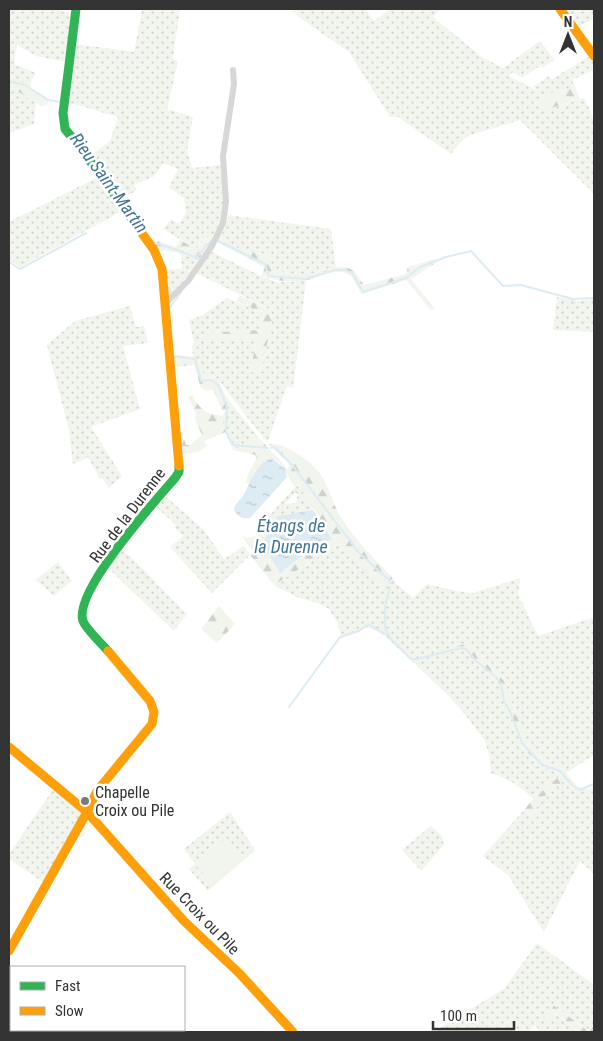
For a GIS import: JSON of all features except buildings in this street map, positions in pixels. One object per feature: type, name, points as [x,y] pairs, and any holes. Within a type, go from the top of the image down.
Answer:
[{"type":"street","name":"Rue de la Durenne","points":[[76,9],[63,123],[65,130],[154,250],[162,269],[179,458],[179,472],[109,559],[82,607],[83,622],[150,701],[154,708],[155,716],[152,724],[97,791],[87,812]]},
{"type":"street","points":[[560,9],[594,56]]},
{"type":"street","points":[[164,305],[188,281],[218,236],[226,215],[223,156],[234,84],[234,70]]},
{"type":"street","name":"Rue Croix ou Pile","points":[[9,747],[87,812],[189,926],[240,974],[293,1032]]},
{"type":"street","points":[[9,950],[87,812]]},
{"type":"green space","points":[[9,9],[55,9],[72,14],[68,62],[36,56],[17,45],[14,64],[36,73],[30,84],[9,80]]},
{"type":"green space","points":[[142,9],[180,9],[173,58],[178,62],[167,109],[193,117],[187,151],[192,168],[221,165],[224,214],[215,239],[207,237],[196,249],[163,229],[171,219],[179,224],[186,213],[184,198],[169,188],[178,169],[163,163],[155,176],[134,185],[137,190],[124,198],[92,155],[110,141],[118,117],[68,102],[75,44],[134,52]]},
{"type":"green space","points":[[290,9],[365,9],[374,21],[390,9],[441,9],[433,17],[482,57],[503,68],[540,41],[555,60],[542,68],[540,66],[522,78],[513,72],[509,76],[540,92],[533,87],[549,76],[552,79],[590,56],[594,62],[594,70],[572,80],[575,88],[553,92],[545,110],[584,98],[594,119],[594,194],[520,120],[468,136],[451,154],[398,117],[390,117],[349,52]]},
{"type":"green space","points":[[565,9],[594,9],[594,19],[578,26]]},
{"type":"green space","points":[[9,80],[30,84],[32,89],[49,99],[47,105],[41,106],[9,86]]},
{"type":"green space","points":[[9,86],[36,103],[34,124],[9,133]]},
{"type":"green space","points":[[575,88],[580,99],[545,110],[539,109],[538,103],[553,92]]},
{"type":"green space","points":[[98,177],[122,211],[20,267],[9,260],[9,222]]},
{"type":"green space","points":[[229,215],[331,229],[336,267],[306,275],[272,271],[270,255],[244,251],[219,239]]},
{"type":"green space","points":[[208,237],[215,239],[198,260],[174,252],[157,250],[155,246],[158,241],[176,247],[180,240],[196,249]]},
{"type":"green space","points":[[219,239],[244,251],[270,255],[272,271],[306,275],[333,267],[346,267],[354,271],[364,285],[406,274],[408,267],[435,259],[436,263],[411,279],[435,309],[431,310],[406,280],[361,294],[353,278],[344,273],[332,272],[304,281],[278,280],[262,276],[264,267],[217,242]]},
{"type":"green space","points":[[210,251],[277,282],[306,281],[293,388],[287,386],[268,441],[264,439],[217,378],[204,376],[198,359],[193,357],[192,345],[194,343],[189,320],[201,316],[227,298],[264,314],[260,330],[202,333],[203,339],[257,339],[250,371],[260,375],[272,322],[271,310],[196,273]]},
{"type":"green space","points":[[181,253],[198,260],[187,277],[168,299],[164,270],[182,269]]},
{"type":"green space","points":[[240,296],[271,310],[272,322],[260,375],[250,371],[257,340],[203,339],[202,333],[260,330],[264,314],[236,301]]},
{"type":"green space","points":[[557,297],[578,301],[594,299],[594,332],[553,330]]},
{"type":"green space","points":[[130,306],[136,327],[144,326],[148,343],[123,346],[140,409],[91,427],[122,476],[109,488],[102,478],[100,479],[88,457],[73,465],[69,430],[47,345],[75,321]]},
{"type":"green space","points":[[173,355],[198,359],[204,376],[217,378],[227,398],[227,413],[223,419],[223,427],[226,432],[204,441],[207,446],[198,452],[182,454],[180,439],[184,439],[186,445],[190,445],[202,435],[195,419],[196,413],[188,397],[192,395],[201,408],[212,414],[223,416],[225,411],[222,410],[213,389],[207,391],[201,388],[194,365],[174,367]]},
{"type":"green space","points":[[227,398],[258,437],[233,450],[223,427],[223,419],[227,413]]},
{"type":"green space","points":[[258,437],[288,469],[289,463],[269,444],[275,444],[288,449],[302,457],[318,471],[325,481],[337,511],[352,533],[393,578],[383,586],[339,544],[274,585],[250,555],[253,552],[242,536],[247,538],[257,536],[257,544],[262,544],[280,573],[310,550],[332,538],[302,491],[298,494],[295,492],[300,486],[298,484],[295,487],[277,461],[272,458],[255,471],[250,483],[246,483],[249,472],[257,458],[255,455],[233,450]]},
{"type":"green space","points":[[298,484],[300,486],[285,504],[296,503],[298,494],[302,490],[313,510],[277,516],[262,544],[256,544],[261,528],[266,520]]},
{"type":"green space","points":[[163,494],[204,530],[224,559],[244,546],[250,555],[212,593],[170,547],[183,536],[174,527],[176,525],[155,506]]},
{"type":"green space","points":[[339,544],[383,586],[393,578],[413,598],[427,584],[473,593],[520,578],[519,596],[538,636],[594,617],[594,755],[566,773],[564,770],[543,760],[528,745],[504,681],[468,645],[451,648],[452,652],[463,650],[498,682],[513,727],[526,751],[534,760],[561,775],[533,799],[514,783],[491,773],[489,754],[485,741],[463,712],[448,695],[385,636],[368,627],[342,638],[337,622],[329,609],[320,604],[297,597],[274,585]]},
{"type":"green space","points":[[120,549],[130,556],[187,614],[174,631],[108,568]]},
{"type":"green space","points":[[58,562],[72,581],[54,596],[36,580]]},
{"type":"green space","points":[[219,606],[235,624],[217,643],[201,629]]},
{"type":"green space","points":[[465,644],[504,681],[528,745],[543,760],[564,770],[578,787],[584,787],[594,782],[594,786],[579,791],[566,779],[541,799],[535,811],[538,817],[532,818],[525,809],[533,799],[561,775],[539,764],[526,751],[513,727],[498,682],[463,650],[452,652],[451,648]]},
{"type":"green space","points":[[566,779],[575,788],[590,789],[594,786],[594,874],[580,861],[544,932],[508,875],[483,856],[525,809],[530,815],[538,817],[535,811],[541,799]]},
{"type":"green space","points":[[54,788],[80,809],[80,817],[43,882],[9,859],[9,854]]},
{"type":"green space","points":[[230,812],[255,850],[208,891],[189,869],[195,864],[184,849]]},
{"type":"green space","points":[[431,826],[442,836],[444,845],[421,871],[402,850]]},
{"type":"green space","points":[[226,839],[243,860],[212,885],[195,864]]},
{"type":"green space","points":[[537,943],[594,985],[594,1027],[591,1032],[553,1005],[554,1013],[577,1032],[540,1032],[535,1025],[528,1032],[520,1032],[516,1028],[511,1032],[433,1032],[504,989]]},
{"type":"green space","points":[[553,1005],[590,1032],[580,1032],[555,1013],[548,1020],[543,1016]]},
{"type":"water","name":"Étangs de la Durenne","points":[[272,458],[285,469],[287,477],[250,518],[240,517],[234,510],[235,506],[243,496],[257,469],[261,464]]},
{"type":"water","name":"Étangs de la Durenne","points":[[313,510],[332,539],[310,550],[280,573],[262,544],[277,516]]},
{"type":"waterway","name":"Rieu Saint-Martin","points":[[9,81],[25,85],[48,100],[61,102]]},
{"type":"waterway","name":"Rieu Saint-Martin","points":[[104,173],[114,187]]},
{"type":"waterway","points":[[9,262],[20,269],[86,233]]},
{"type":"waterway","name":"Rieu Saint-Martin","points":[[151,240],[199,258]]},
{"type":"waterway","points":[[198,256],[211,241]]},
{"type":"waterway","points":[[218,241],[265,264],[269,276],[306,279],[335,270],[345,270],[352,273],[363,292],[406,278],[420,267],[446,257],[471,251],[503,286],[521,285],[573,299],[594,298]]},
{"type":"waterway","name":"Rieu Saint-Martin","points":[[170,307],[182,291]]},
{"type":"waterway","points":[[174,356],[195,359],[201,381],[211,380],[218,385],[227,407],[226,432],[233,445],[268,448]]},
{"type":"waterway","points":[[271,448],[274,447],[293,466],[359,553],[390,583]]},
{"type":"waterway","points":[[390,587],[385,606],[385,628],[391,639],[411,659],[461,648],[466,649],[501,684],[504,702],[509,709],[522,743],[542,765],[560,771],[572,785],[580,790],[594,784]]},
{"type":"waterway","points":[[289,707],[340,637],[359,631],[368,624],[389,635]]},
{"type":"traffic: fast","points":[[76,9],[63,113],[65,129],[131,218]]},
{"type":"traffic: fast","points":[[108,651],[83,621],[83,607],[102,569],[134,526],[175,478],[179,472],[179,466]]},
{"type":"traffic: slow","points":[[560,9],[594,56]]},
{"type":"traffic: slow","points":[[131,218],[154,250],[162,269],[179,466]]},
{"type":"traffic: slow","points":[[9,951],[97,791],[152,724],[154,712],[150,701],[108,651]]},
{"type":"traffic: slow","points":[[9,747],[87,812],[184,921],[240,974],[293,1032]]},
{"type":"place","name":"Chapelle Croix ou Pile","points":[[85,801]]}]
